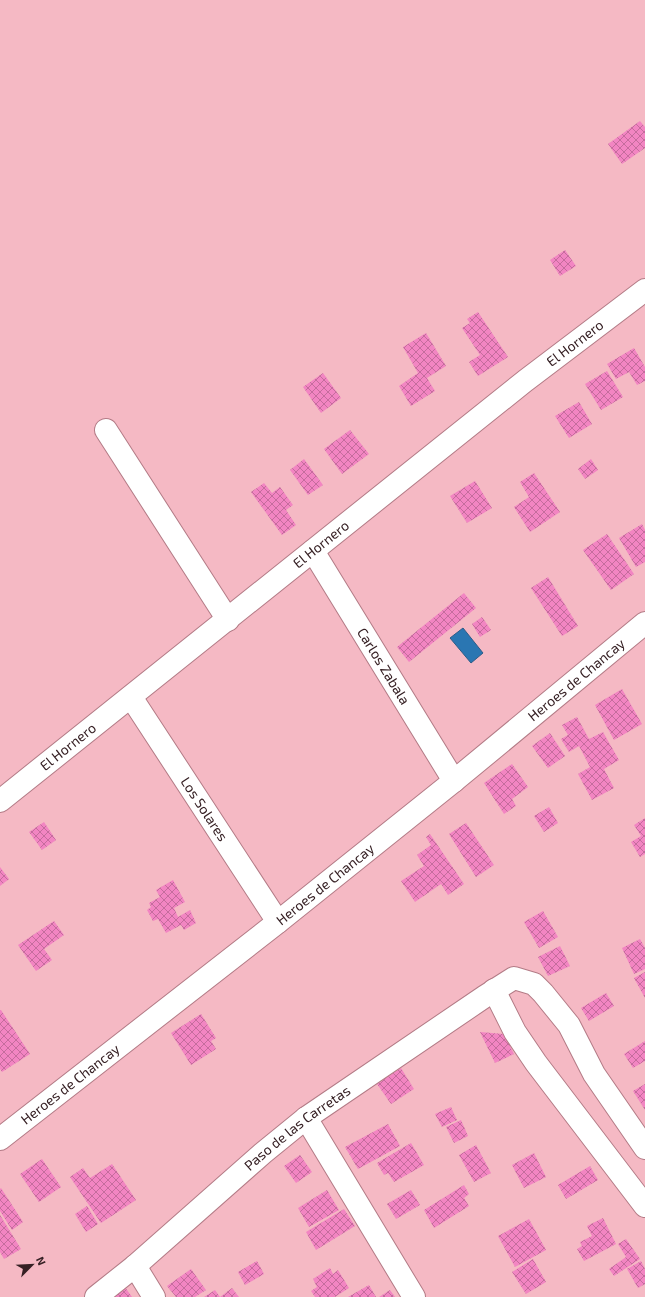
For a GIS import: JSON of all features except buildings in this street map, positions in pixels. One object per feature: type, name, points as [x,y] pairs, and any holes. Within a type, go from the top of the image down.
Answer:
[{"type":"street","name":"El Hornero","points":[[0,801],[525,381],[645,290]]},
{"type":"street","points":[[106,430],[228,620]]},
{"type":"street","name":"Carlos Zabala","points":[[313,551],[454,781]]},
{"type":"street","name":"Heroes de Chancay","points":[[0,1139],[278,922],[454,781],[645,623]]},
{"type":"street","name":"Los Solares","points":[[131,697],[278,922]]},
{"type":"street","name":"Paso de las Carretas","points":[[96,1297],[135,1266],[263,1153],[306,1118],[494,990],[514,978],[534,984],[544,993],[569,1025],[594,1074],[645,1148]]},
{"type":"street","points":[[494,990],[515,1032],[536,1063],[645,1206]]},
{"type":"street","points":[[306,1118],[414,1297]]},
{"type":"street","points":[[135,1266],[154,1297]]},
{"type":"water","points":[[463,628],[483,653],[471,663],[450,638]]}]
